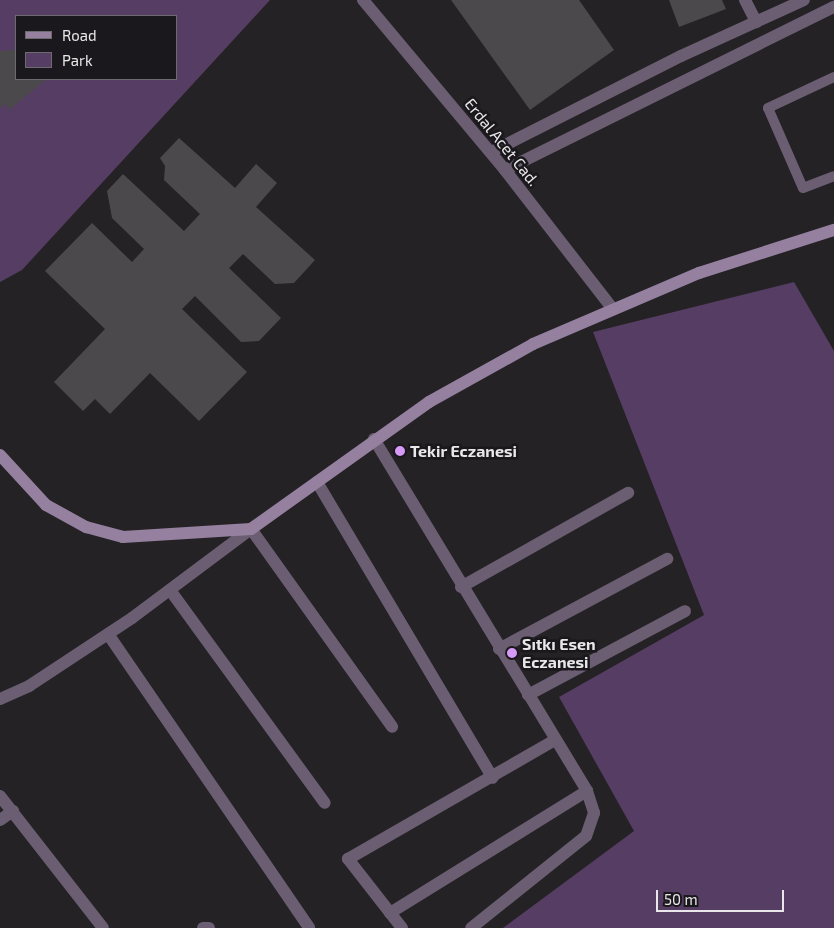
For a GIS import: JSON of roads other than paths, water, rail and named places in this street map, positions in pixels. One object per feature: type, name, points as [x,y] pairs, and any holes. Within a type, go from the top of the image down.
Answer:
[{"type":"main road","points":[[0,455],[46,505],[86,527],[123,537],[251,529],[374,439],[429,402],[533,344],[612,308],[699,273],[834,230]]},
{"type":"street","name":"Erdal Acet Cad.","points":[[363,0],[491,152],[612,308]]},
{"type":"street","points":[[745,0],[756,22]]},
{"type":"street","points":[[491,152],[804,0]]},
{"type":"street","points":[[505,170],[834,7]]},
{"type":"street","points":[[374,439],[461,587],[587,791],[594,813],[586,836],[471,928]]},
{"type":"street","points":[[317,482],[493,778]]},
{"type":"street","points":[[461,587],[628,493]]},
{"type":"street","points":[[0,699],[29,686],[108,634],[251,529],[392,727]]},
{"type":"street","points":[[499,649],[668,559]]},
{"type":"street","points":[[170,590],[325,803]]},
{"type":"street","points":[[528,695],[685,611]]},
{"type":"street","points":[[108,634],[309,928]]},
{"type":"street","points":[[402,928],[348,859],[493,778],[556,740]]},
{"type":"street","points":[[390,913],[587,791]]},
{"type":"street","points":[[0,796],[103,928]]},
{"type":"street","points":[[0,820],[13,812]]},
{"type":"street","points":[[203,928],[208,928]]},
{"type":"lane","points":[[834,77],[768,108],[803,188],[834,176]]},
{"type":"place","name":"Tekir Eczanesi","points":[[400,451]]},
{"type":"place","name":"Sıtkı Esen Eczanesi","points":[[512,653]]}]
